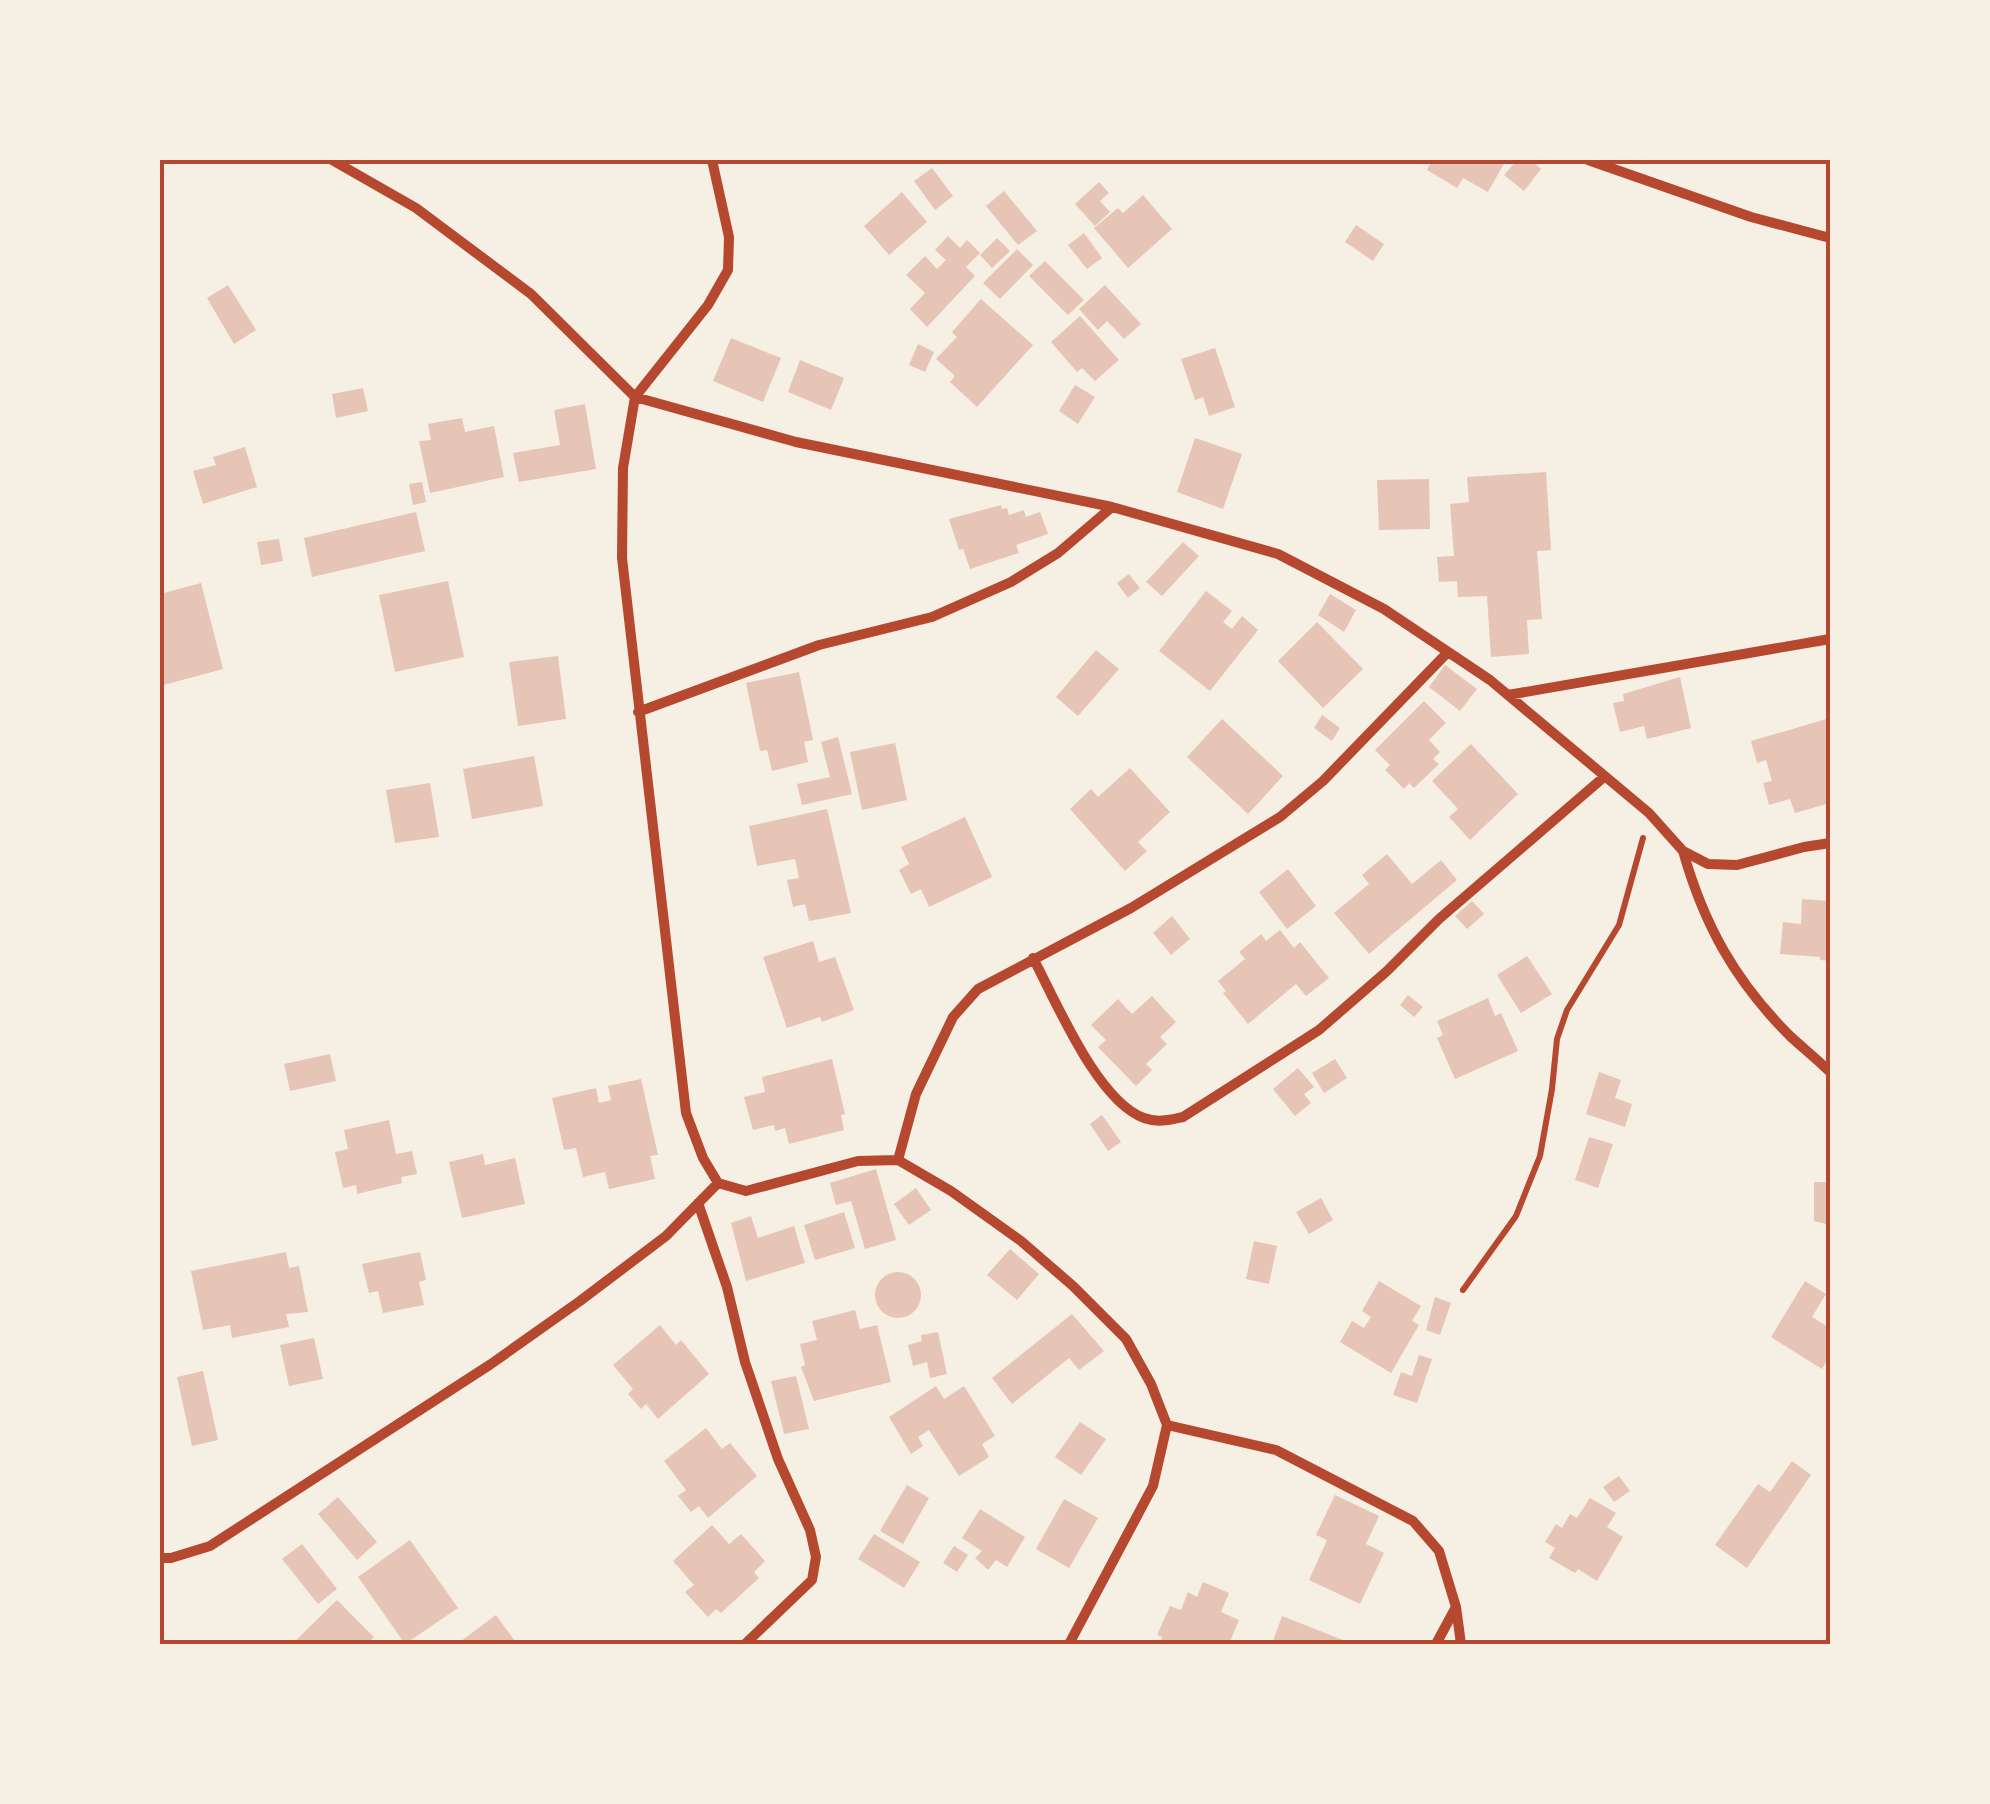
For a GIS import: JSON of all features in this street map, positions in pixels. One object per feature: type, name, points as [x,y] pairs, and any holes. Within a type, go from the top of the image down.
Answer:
[{"type":"street","points":[[332,160],[416,208],[531,294],[635,398],[796,442],[1112,508],[1278,554],[1384,609],[1508,694],[1649,812],[1682,851],[1708,864],[1737,865],[1830,844]]},
{"type":"street","points":[[712,160],[729,236],[728,270],[708,306],[635,398],[623,468],[622,558],[686,1113],[703,1158],[718,1183],[746,1191],[858,1161],[898,1160],[952,1191],[1021,1241],[1126,1338],[1151,1384],[1167,1425],[1153,1486],[1069,1644]]},
{"type":"street","points":[[1588,160],[1830,238]]},
{"type":"street","points":[[638,712],[819,645],[932,617],[1027,572],[1058,553],[1112,508]]},
{"type":"street","points":[[1508,694],[1830,639]]},
{"type":"street","points":[[898,1160],[916,1094],[953,1017],[978,990],[1131,908],[1280,817],[1323,781],[1446,653]]},
{"type":"street","points":[[1033,958],[1097,1078],[1141,1117],[1159,1122],[1183,1117],[1319,1030],[1439,919],[1604,777]]},
{"type":"street","points":[[1682,851],[1712,934],[1743,982],[1789,1035],[1830,1072]]},
{"type":"street","points":[[160,1558],[210,1546],[550,1322],[666,1236],[718,1183]]},
{"type":"street","points":[[698,1203],[727,1287],[751,1378],[778,1459],[810,1530],[816,1557],[812,1580],[745,1644]]},
{"type":"street","points":[[1167,1425],[1276,1450],[1413,1521],[1440,1552],[1456,1607],[1461,1644]]},
{"type":"street","points":[[1436,1644],[1456,1607]]},
{"type":"path","points":[[1463,1290],[1516,1216],[1540,1156],[1557,1039],[1568,1010],[1619,925],[1649,812]]},
{"type":"building","points":[[1432,160],[1506,160],[1488,192],[1463,178],[1457,188],[1427,170]]},
{"type":"building","points":[[1517,160],[1531,160],[1541,169],[1524,191],[1504,175]]},
{"type":"building","points":[[932,168],[953,196],[935,210],[914,181]]},
{"type":"building","points":[[1099,182],[1109,193],[1100,201],[1110,212],[1095,226],[1075,204]]},
{"type":"building","points":[[1004,191],[1037,231],[1018,245],[986,206]]},
{"type":"building","points":[[902,192],[927,222],[889,255],[864,226]]},
{"type":"building","points":[[1143,195],[1172,229],[1128,268],[1094,228],[1118,208],[1123,213]]},
{"type":"building","points":[[1356,225],[1384,244],[1373,261],[1345,242]]},
{"type":"building","points":[[1084,233],[1102,258],[1087,269],[1068,245]]},
{"type":"building","points":[[948,236],[960,248],[967,240],[980,253],[966,267],[975,276],[927,327],[910,309],[925,293],[906,275],[925,256],[937,269],[946,260],[935,250]]},
{"type":"building","points":[[997,238],[1010,251],[992,268],[980,255]]},
{"type":"building","points":[[1017,249],[1033,265],[1000,299],[983,283]]},
{"type":"building","points":[[1045,261],[1084,300],[1068,315],[1029,276]]},
{"type":"building","points":[[228,285],[256,330],[234,344],[207,298]]},
{"type":"building","points":[[1105,285],[1141,324],[1124,339],[1107,321],[1098,330],[1079,309]]},
{"type":"building","points":[[981,299],[1033,345],[977,407],[950,382],[955,376],[936,359],[957,337],[952,332]]},
{"type":"building","points":[[1080,316],[1119,360],[1095,381],[1082,368],[1077,372],[1051,342]]},
{"type":"building","points":[[731,338],[781,358],[763,402],[713,381]]},
{"type":"building","points":[[918,344],[934,352],[925,372],[909,365]]},
{"type":"building","points":[[1215,348],[1235,407],[1209,416],[1203,397],[1195,400],[1181,359]]},
{"type":"building","points":[[800,360],[844,378],[831,410],[788,392]]},
{"type":"building","points":[[1075,385],[1095,397],[1078,424],[1059,411]]},
{"type":"building","points":[[363,388],[368,411],[336,418],[332,394]]},
{"type":"building","points":[[585,404],[596,469],[519,482],[513,453],[560,445],[554,410]]},
{"type":"building","points":[[462,418],[465,432],[494,426],[504,477],[430,493],[419,441],[431,440],[428,424]]},
{"type":"building","points":[[1195,438],[1242,454],[1223,509],[1177,492]]},
{"type":"building","points":[[245,447],[257,487],[203,504],[193,471],[216,465],[213,457]]},
{"type":"building","points":[[1546,472],[1551,550],[1537,551],[1542,619],[1527,620],[1529,654],[1491,657],[1487,596],[1458,597],[1457,581],[1439,582],[1437,557],[1454,556],[1450,504],[1469,502],[1467,477]]},
{"type":"building","points":[[1429,479],[1430,529],[1379,530],[1377,480]]},
{"type":"building","points":[[422,482],[426,502],[413,505],[409,484]]},
{"type":"building","points":[[1001,505],[1009,515],[1024,510],[1026,517],[1040,512],[1048,534],[1016,545],[1019,553],[970,569],[949,519]]},
{"type":"building","points":[[416,512],[425,551],[312,577],[304,538]]},
{"type":"building","points":[[279,539],[283,561],[261,565],[257,542]]},
{"type":"building","points":[[1183,542],[1199,556],[1162,596],[1146,582]]},
{"type":"building","points":[[1129,574],[1140,588],[1128,598],[1117,583]]},
{"type":"building","points":[[448,581],[464,657],[395,672],[379,595]]},
{"type":"building","points":[[201,583],[223,669],[160,686],[160,594]]},
{"type":"building","points":[[1206,591],[1232,611],[1223,622],[1232,629],[1242,616],[1258,630],[1210,691],[1159,651]]},
{"type":"building","points":[[1330,594],[1356,610],[1344,632],[1318,615]]},
{"type":"building","points":[[1317,622],[1363,669],[1323,708],[1278,661]]},
{"type":"building","points":[[1096,650],[1119,669],[1078,716],[1056,697]]},
{"type":"building","points":[[558,656],[566,719],[518,726],[509,662]]},
{"type":"building","points":[[1445,665],[1477,689],[1460,711],[1429,687]]},
{"type":"building","points":[[799,672],[813,740],[804,742],[808,762],[772,771],[767,750],[760,751],[746,683]]},
{"type":"building","points":[[1680,677],[1691,728],[1647,739],[1644,726],[1620,732],[1613,703],[1624,701],[1623,694]]},
{"type":"building","points":[[1424,701],[1446,723],[1429,740],[1440,752],[1433,759],[1439,764],[1414,788],[1409,783],[1404,789],[1385,770],[1390,765],[1375,750]]},
{"type":"building","points":[[1322,715],[1340,728],[1332,741],[1314,728]]},
{"type":"building","points":[[1830,718],[1830,803],[1795,813],[1790,799],[1769,805],[1763,783],[1772,781],[1766,760],[1757,763],[1751,741]]},
{"type":"building","points":[[1222,719],[1283,776],[1248,814],[1187,757]]},
{"type":"building","points":[[838,737],[852,794],[802,805],[797,784],[830,777],[821,742]]},
{"type":"building","points":[[895,743],[907,800],[862,810],[850,752]]},
{"type":"building","points":[[1471,744],[1518,794],[1470,840],[1449,817],[1458,809],[1432,781]]},
{"type":"building","points":[[534,756],[543,806],[472,819],[463,769]]},
{"type":"building","points":[[1130,768],[1170,812],[1138,842],[1147,851],[1125,871],[1070,809],[1091,789],[1098,797]]},
{"type":"building","points":[[430,783],[439,837],[395,843],[386,790]]},
{"type":"building","points":[[827,809],[851,913],[809,921],[805,904],[793,907],[787,880],[799,878],[795,859],[757,866],[749,826]]},
{"type":"building","points":[[965,817],[992,877],[929,907],[921,889],[911,894],[899,870],[909,864],[901,847]]},
{"type":"building","points":[[1387,854],[1412,884],[1441,860],[1457,880],[1369,954],[1334,913],[1369,884],[1362,875]]},
{"type":"building","points":[[1288,869],[1316,906],[1287,929],[1259,892]]},
{"type":"building","points":[[1802,899],[1830,901],[1830,961],[1780,954],[1783,922],[1801,924]]},
{"type":"building","points":[[1472,901],[1484,914],[1467,929],[1455,916]]},
{"type":"building","points":[[1172,916],[1190,939],[1171,955],[1153,933]]},
{"type":"building","points":[[1280,930],[1294,948],[1300,942],[1329,978],[1306,996],[1296,984],[1248,1024],[1218,981],[1245,959],[1239,952],[1261,934],[1266,941]]},
{"type":"building","points":[[813,941],[819,962],[835,957],[854,1010],[822,1022],[820,1017],[787,1028],[763,957]]},
{"type":"building","points":[[1527,956],[1552,994],[1521,1013],[1497,975]]},
{"type":"building","points":[[1408,995],[1423,1007],[1414,1017],[1400,1005]]},
{"type":"building","points":[[1152,996],[1176,1022],[1160,1037],[1167,1044],[1146,1064],[1152,1070],[1136,1086],[1098,1047],[1106,1040],[1091,1025],[1118,999],[1132,1014]]},
{"type":"building","points":[[1488,998],[1495,1016],[1501,1013],[1518,1051],[1455,1079],[1437,1038],[1443,1035],[1437,1021]]},
{"type":"building","points":[[330,1054],[336,1081],[290,1091],[284,1064]]},
{"type":"building","points":[[832,1059],[845,1114],[841,1115],[844,1130],[789,1144],[785,1128],[775,1131],[774,1125],[753,1130],[744,1097],[765,1092],[762,1077]]},
{"type":"building","points":[[1335,1059],[1347,1078],[1324,1093],[1312,1073]]},
{"type":"building","points":[[1298,1068],[1314,1087],[1304,1094],[1311,1103],[1295,1116],[1273,1089]]},
{"type":"building","points":[[1599,1072],[1621,1080],[1615,1098],[1632,1104],[1625,1127],[1586,1114]]},
{"type":"building","points":[[641,1079],[658,1155],[650,1156],[655,1179],[609,1189],[605,1172],[583,1177],[576,1148],[564,1150],[552,1098],[596,1088],[599,1103],[611,1100],[608,1086]]},
{"type":"building","points":[[1102,1115],[1121,1142],[1108,1151],[1090,1124]]},
{"type":"building","points":[[389,1120],[396,1154],[412,1151],[417,1174],[401,1177],[402,1183],[357,1194],[356,1185],[343,1188],[335,1152],[348,1149],[344,1130]]},
{"type":"building","points":[[1589,1137],[1613,1144],[1598,1188],[1575,1180]]},
{"type":"building","points":[[483,1154],[485,1165],[515,1158],[525,1204],[462,1218],[449,1162]]},
{"type":"building","points":[[876,1169],[896,1240],[865,1249],[851,1201],[836,1205],[830,1183]]},
{"type":"building","points":[[1814,1182],[1830,1182],[1830,1225],[1814,1221]]},
{"type":"building","points":[[916,1188],[931,1210],[909,1225],[894,1204]]},
{"type":"building","points":[[1321,1198],[1333,1220],[1309,1234],[1296,1212]]},
{"type":"building","points":[[844,1212],[855,1248],[815,1260],[804,1225]]},
{"type":"building","points":[[751,1216],[758,1238],[794,1226],[805,1263],[746,1281],[731,1223]]},
{"type":"building","points":[[1254,1241],[1277,1246],[1269,1284],[1246,1279]]},
{"type":"building","points":[[1010,1249],[1039,1274],[1017,1300],[987,1275]]},
{"type":"building","points":[[286,1252],[289,1268],[299,1266],[308,1312],[286,1314],[289,1327],[232,1338],[230,1325],[203,1330],[191,1271]]},
{"type":"building","points":[[420,1252],[426,1280],[419,1282],[424,1305],[383,1313],[378,1291],[369,1293],[362,1264]]},
{"type":"building","points":[[898,1272],[914,1279],[921,1295],[914,1311],[898,1318],[882,1311],[875,1295],[882,1279]]},
{"type":"building","points":[[1379,1281],[1421,1306],[1412,1321],[1419,1325],[1391,1373],[1340,1342],[1352,1321],[1364,1328],[1371,1317],[1362,1311]]},
{"type":"building","points":[[1805,1281],[1826,1294],[1812,1317],[1830,1328],[1830,1355],[1822,1369],[1771,1337]]},
{"type":"building","points":[[1435,1297],[1451,1303],[1440,1335],[1426,1330]]},
{"type":"building","points":[[855,1310],[860,1329],[877,1325],[891,1382],[814,1401],[801,1367],[805,1365],[800,1344],[817,1340],[812,1321]]},
{"type":"building","points":[[1072,1314],[1104,1351],[1079,1370],[1069,1358],[1012,1404],[992,1378]]},
{"type":"building","points":[[660,1325],[676,1345],[681,1340],[709,1374],[658,1419],[646,1404],[641,1409],[628,1394],[633,1389],[613,1365]]},
{"type":"building","points":[[938,1332],[947,1374],[930,1378],[927,1362],[913,1366],[908,1345],[922,1341],[921,1335]]},
{"type":"building","points":[[314,1338],[323,1379],[289,1386],[280,1345]]},
{"type":"building","points":[[1419,1355],[1432,1359],[1417,1403],[1393,1395],[1401,1372],[1412,1376]]},
{"type":"building","points":[[203,1371],[218,1440],[192,1446],[177,1377]]},
{"type":"building","points":[[796,1376],[809,1429],[784,1434],[771,1381]]},
{"type":"building","points":[[936,1386],[944,1399],[964,1386],[995,1436],[982,1444],[989,1457],[959,1476],[929,1430],[918,1437],[923,1446],[911,1454],[889,1417]]},
{"type":"building","points":[[1080,1422],[1106,1439],[1081,1475],[1055,1457]]},
{"type":"building","points":[[706,1428],[722,1449],[730,1443],[757,1476],[708,1518],[699,1506],[691,1512],[678,1496],[686,1490],[664,1461]]},
{"type":"building","points":[[1792,1461],[1811,1475],[1747,1568],[1715,1545],[1758,1484],[1770,1492]]},
{"type":"building","points":[[1619,1476],[1630,1491],[1614,1502],[1603,1487]]},
{"type":"building","points":[[907,1485],[929,1498],[903,1544],[880,1531]]},
{"type":"building","points":[[1335,1495],[1379,1516],[1366,1544],[1384,1553],[1360,1604],[1309,1580],[1327,1540],[1316,1535]]},
{"type":"building","points":[[338,1497],[377,1542],[357,1560],[318,1514]]},
{"type":"building","points":[[1590,1498],[1616,1513],[1607,1527],[1623,1537],[1597,1581],[1549,1558],[1555,1548],[1545,1542],[1556,1524],[1562,1528],[1570,1514],[1577,1518]]},
{"type":"building","points":[[1064,1499],[1098,1518],[1069,1568],[1036,1549]]},
{"type":"building","points":[[980,1509],[1025,1537],[1007,1567],[996,1560],[988,1570],[975,1558],[982,1551],[962,1538]]},
{"type":"building","points":[[712,1525],[729,1544],[741,1534],[765,1561],[754,1572],[759,1578],[721,1613],[716,1609],[708,1617],[685,1592],[694,1585],[673,1561]]},
{"type":"building","points":[[874,1534],[920,1562],[904,1588],[858,1559]]},
{"type":"building","points":[[410,1540],[458,1608],[405,1644],[358,1577]]},
{"type":"building","points":[[302,1544],[337,1589],[318,1604],[282,1559]]},
{"type":"building","points":[[954,1546],[968,1555],[957,1572],[943,1563]]},
{"type":"building","points":[[1203,1582],[1229,1593],[1221,1612],[1239,1620],[1229,1644],[1160,1644],[1162,1637],[1157,1635],[1170,1606],[1181,1610],[1188,1592],[1197,1597]]},
{"type":"building","points":[[337,1600],[374,1637],[367,1644],[292,1644]]},
{"type":"building","points":[[496,1615],[517,1644],[457,1644]]},
{"type":"building","points":[[1282,1616],[1353,1644],[1272,1644]]}]
